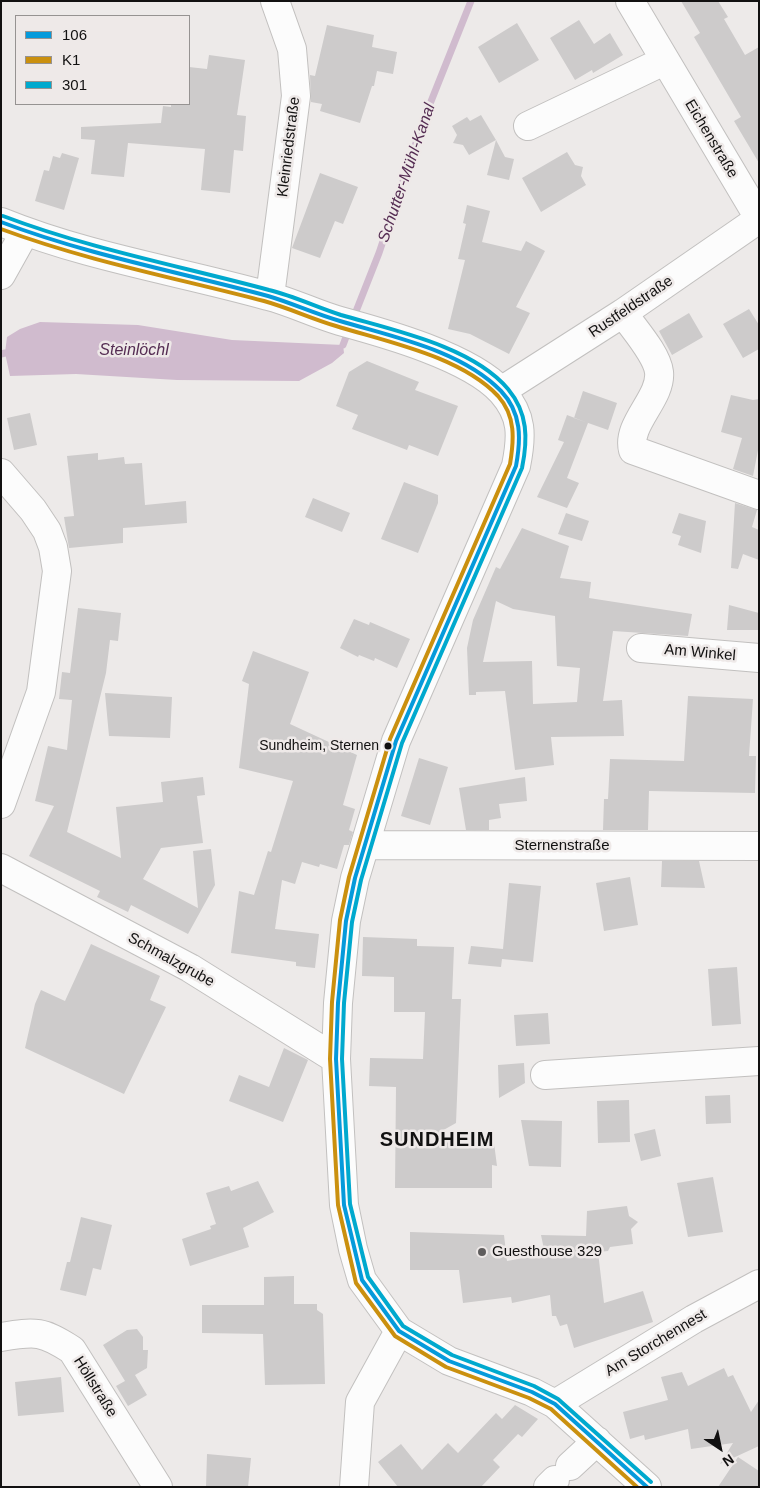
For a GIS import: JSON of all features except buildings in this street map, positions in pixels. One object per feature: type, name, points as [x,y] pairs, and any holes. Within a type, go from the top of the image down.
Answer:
[{"type":"street","name":"Kleinriedstraße","points":[[270,296],[296,96],[292,49],[276,1]]},
{"type":"street","name":"Eichenstraße","points":[[630,1],[759,218]]},
{"type":"street","points":[[528,126],[664,61]]},
{"type":"street","name":"Rustfeldstraße","points":[[501,391],[623,313],[759,218]]},
{"type":"street","points":[[1,275],[13,227],[102,255],[270,296],[338,320],[365,327],[455,362],[480,374],[501,391],[512,406],[522,439],[516,466],[405,718],[392,754],[355,878],[346,921],[338,1003],[336,1059],[344,1205],[352,1249],[362,1280],[399,1331],[449,1361],[532,1392],[555,1404],[647,1487]]},
{"type":"street","points":[[623,313],[656,360],[659,373],[656,386],[630,440],[633,450],[759,495]]},
{"type":"street","points":[[1,473],[33,510],[48,531],[57,571],[40,692],[1,804]]},
{"type":"street","name":"Am Winkel","points":[[642,648],[759,658]]},
{"type":"street","name":"Sternenstraße","points":[[365,845],[759,846]]},
{"type":"street","name":"Schmalzgrube","points":[[1,868],[190,968],[336,1059]]},
{"type":"street","points":[[545,1075],[759,1061]]},
{"type":"street","name":"Am Storchennest","points":[[555,1404],[694,1319],[759,1284]]},
{"type":"street","points":[[354,1487],[360,1402],[399,1331]]},
{"type":"street","name":"Höllstraße","points":[[1,1337],[24,1333],[50,1335],[72,1350],[158,1487]]},
{"type":"street","points":[[558,1478],[597,1440]]},
{"type":"water","name":"Steinlöchl","points":[[40,322],[138,325],[232,340],[343,345],[344,353],[332,363],[299,381],[177,380],[76,374],[10,376],[5,353],[7,337],[20,329]]},
{"type":"waterway","name":"Schutter-Mühl-Kanal","points":[[353,319],[379,253],[424,119],[471,1]]},
{"type":"waterway","name":"Schutter-Mühl-Kanal","points":[[343,345],[349,329]]},
{"type":"waterway","points":[[1,354],[5,353]]},
{"type":"transit line","name":"301","points":[[3,216],[102,248],[278,292],[341,315],[430,342],[474,361],[493,374],[515,398],[525,427],[522,468],[402,743],[361,880],[352,922],[344,1003],[342,1059],[350,1204],[368,1277],[403,1326],[452,1355],[534,1386],[558,1399],[651,1482]]},
{"type":"transit line","name":"106","points":[[1,222],[100,254],[268,296],[331,318],[404,339],[446,355],[485,377],[501,391],[513,408],[519,436],[516,466],[396,741],[355,878],[346,921],[338,1003],[336,1059],[344,1205],[362,1280],[399,1331],[449,1361],[532,1392],[555,1404],[647,1487]]},
{"type":"transit line","name":"K1","points":[[1,229],[66,251],[264,301],[327,323],[422,352],[464,370],[482,382],[504,404],[511,420],[513,437],[510,464],[390,739],[349,877],[340,920],[332,1002],[330,1059],[338,1205],[356,1283],[395,1336],[446,1367],[529,1398],[551,1409],[637,1487]]},
{"type":"place","name":"Sundheim, Sternen","points":[[388,746]]},
{"type":"place","name":"Guesthouse 329","points":[[482,1252]]},
{"type":"district","name":"SUNDHEIM","points":[[437,1140]]}]
